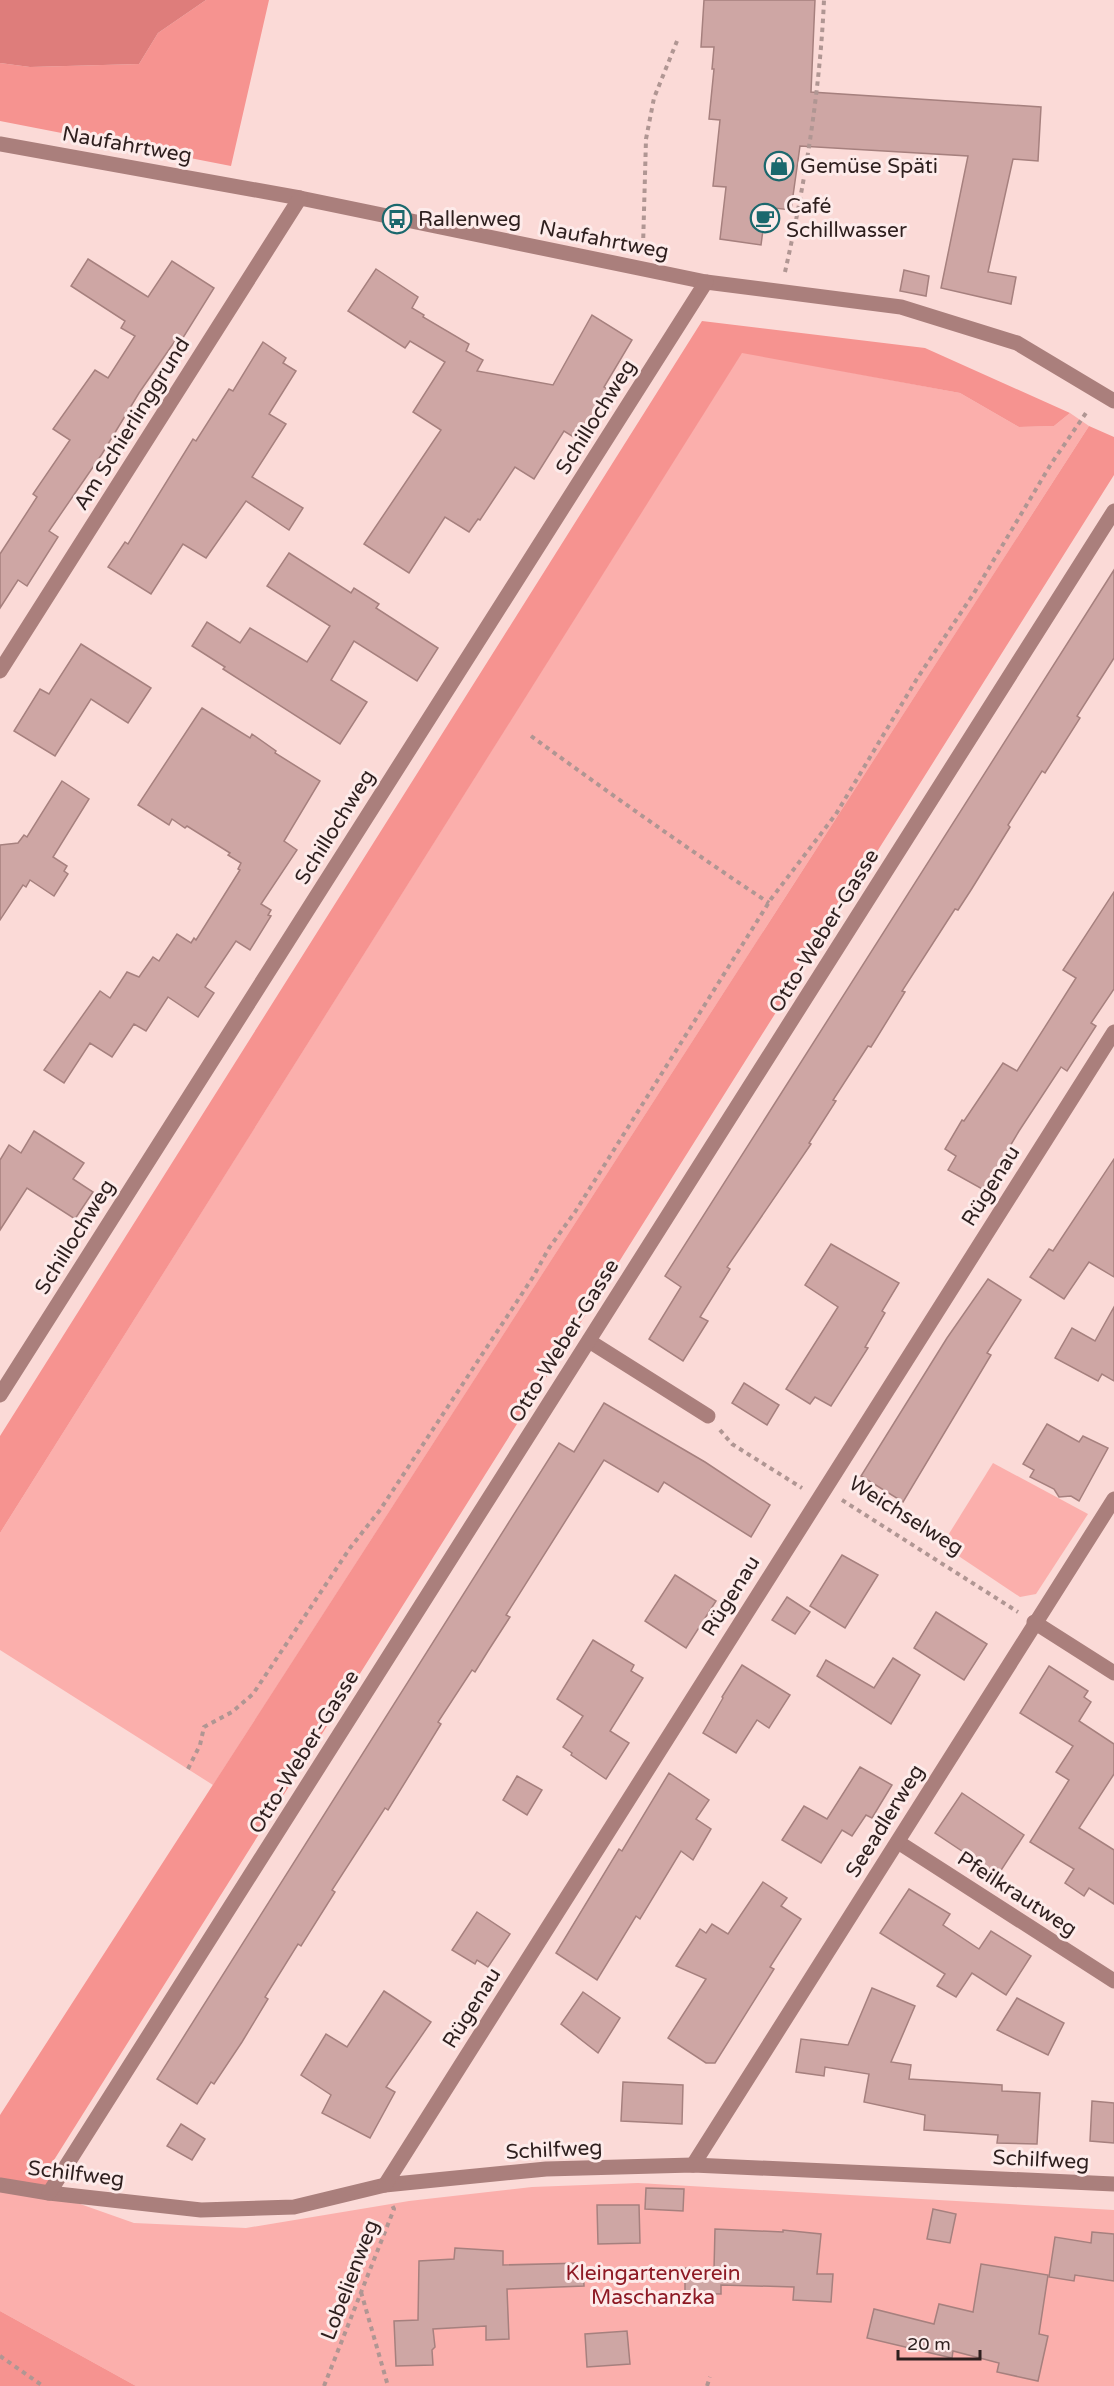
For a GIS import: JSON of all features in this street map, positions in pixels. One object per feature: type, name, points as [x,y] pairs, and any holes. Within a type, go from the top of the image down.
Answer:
[{"type":"street","name":"Naufahrtweg","points":[[0,144],[300,198],[706,282],[901,307],[1017,343],[1114,401]]},
{"type":"street","name":"Am Schierlinggrund","points":[[0,671],[300,198]]},
{"type":"street","name":"Schillochweg","points":[[0,1395],[706,282]]},
{"type":"street","name":"Otto-Weber-Gasse","points":[[49,2193],[1114,511]]},
{"type":"street","name":"Rügenau","points":[[385,2185],[1114,1032]]},
{"type":"street","points":[[589,1341],[708,1416]]},
{"type":"street","name":"Seeadlerweg","points":[[693,2165],[898,1842],[1034,1622],[1114,1499]]},
{"type":"street","points":[[1034,1622],[1114,1673]]},
{"type":"street","name":"Pfeilkrautweg","points":[[898,1842],[1114,1981]]},
{"type":"street","name":"Schilfweg","points":[[0,2185],[49,2193],[201,2210],[294,2207],[385,2185],[546,2169],[693,2165],[1114,2184]]},
{"type":"path","points":[[781,291],[797,215],[822,54],[824,0]]},
{"type":"path","points":[[642,269],[646,139],[654,98],[677,41]]},
{"type":"path","points":[[188,1769],[200,1745],[204,1727],[232,1712],[253,1694],[350,1548],[380,1510],[533,1277],[549,1248],[576,1212],[769,903],[836,814],[918,677],[974,593],[1051,464],[1100,392]]},
{"type":"path","points":[[531,736],[629,807],[651,820],[681,845],[769,903]]},
{"type":"path","name":"Weichselweg","points":[[708,1416],[732,1444],[810,1494],[823,1489],[1034,1622]]},
{"type":"path","name":"Lobelienweg","points":[[324,2386],[394,2209],[385,2185]]},
{"type":"path","points":[[361,2292],[388,2386]]},
{"type":"path","points":[[0,2356],[43,2386]]},
{"type":"path","points":[[707,2386],[710,2377]]},
{"type":"green space","points":[[742,352],[960,393],[1019,427],[1054,426],[1070,413],[1089,426],[213,1785],[0,1650],[0,1533]]},
{"type":"green space","points":[[993,1463],[1088,1514],[1036,1594],[1020,1597],[942,1545]]},
{"type":"green space","name":"Kleingartenverein Maschanzka","points":[[638,2183],[1114,2210],[1114,2386],[136,2386],[0,2311],[0,2185],[49,2193],[134,2223],[246,2228],[409,2201],[532,2187]]},
{"type":"shaded area","points":[[0,0],[206,0],[158,33],[139,64],[30,67],[0,63]]},
{"type":"shaded area","points":[[206,0],[269,0],[231,166],[0,121],[0,63],[30,67],[139,64],[158,33]]},
{"type":"shaded area","points":[[702,321],[925,348],[1070,413],[1054,426],[1019,427],[960,393],[742,353],[0,1533],[0,1436]]},
{"type":"shaded area","points":[[1089,426],[1114,437],[1114,475],[54,2160],[49,2193],[0,2185],[0,2115]]},
{"type":"shaded area","points":[[0,2311],[136,2386],[0,2386]]},
{"type":"building","points":[[704,0],[815,0],[811,92],[1041,107],[1038,161],[1013,159],[988,272],[1016,277],[1011,304],[941,288],[968,156],[800,146],[791,210],[766,207],[761,245],[720,239],[726,187],[713,186],[720,120],[709,119],[714,47],[701,47]]},
{"type":"building","points":[[88,259],[148,297],[172,261],[214,288],[181,341],[177,338],[139,393],[102,454],[49,531],[58,537],[27,586],[18,580],[0,608],[0,554],[37,497],[33,494],[70,440],[53,429],[95,370],[108,378],[135,336],[121,328],[125,321],[71,286]]},
{"type":"building","points":[[376,269],[418,297],[412,308],[424,315],[423,317],[469,344],[466,351],[483,360],[477,371],[553,385],[592,315],[632,340],[604,387],[610,391],[580,441],[564,431],[534,479],[515,467],[480,520],[478,519],[469,532],[445,517],[409,573],[364,544],[441,430],[413,412],[445,362],[410,341],[405,348],[348,311]]},
{"type":"building","points":[[904,270],[929,276],[926,296],[900,291]]},
{"type":"building","points":[[263,342],[286,358],[283,363],[296,371],[269,414],[286,424],[252,477],[303,508],[289,530],[246,501],[206,558],[183,544],[151,594],[108,567],[125,542],[128,544],[193,439],[196,441],[229,389],[233,391]]},
{"type":"building","points":[[289,553],[351,593],[354,588],[379,604],[376,608],[438,648],[417,681],[354,641],[331,680],[367,702],[340,744],[223,669],[225,667],[192,646],[207,622],[240,643],[250,628],[307,662],[330,626],[267,586]]},
{"type":"building","points":[[1114,570],[1114,658],[1077,716],[1080,718],[1045,773],[1042,771],[1008,825],[1010,827],[971,890],[958,910],[955,909],[902,991],[905,992],[871,1047],[868,1046],[833,1100],[836,1101],[809,1143],[811,1144],[727,1267],[730,1269],[700,1317],[708,1321],[683,1361],[649,1339],[681,1287],[665,1276]]},
{"type":"building","points":[[81,644],[151,688],[128,723],[91,699],[55,756],[14,731],[40,689],[49,694]]},
{"type":"building","points":[[202,708],[250,738],[252,734],[276,751],[275,753],[320,781],[284,841],[297,850],[261,904],[271,910],[268,915],[271,916],[250,950],[236,941],[205,987],[214,993],[198,1017],[168,997],[146,1031],[134,1024],[112,1057],[90,1043],[64,1083],[44,1070],[100,991],[110,998],[127,972],[139,977],[153,957],[159,961],[177,934],[191,943],[194,938],[196,940],[240,870],[238,869],[241,863],[228,855],[230,853],[187,826],[185,828],[172,819],[169,825],[138,805]]},
{"type":"building","points":[[62,781],[89,799],[53,857],[67,866],[64,871],[68,874],[54,896],[30,880],[26,887],[23,885],[0,920],[0,845],[18,843],[24,835],[27,837]]},
{"type":"building","points":[[1114,892],[1114,989],[1091,1023],[1096,1026],[1067,1071],[1061,1067],[984,1190],[948,1170],[956,1156],[945,1149],[962,1120],[964,1121],[1003,1063],[1017,1071],[1076,978],[1063,970]]},
{"type":"building","points":[[34,1131],[84,1163],[73,1179],[93,1192],[75,1219],[27,1188],[0,1230],[0,1160],[9,1145],[21,1153]]},
{"type":"building","points":[[1114,1159],[1114,1277],[1089,1262],[1064,1299],[1030,1277],[1049,1249],[1053,1251]]},
{"type":"building","points":[[831,1244],[899,1283],[882,1311],[885,1313],[865,1347],[868,1348],[831,1406],[815,1397],[810,1404],[786,1389],[838,1307],[805,1285]]},
{"type":"building","points":[[988,1279],[1021,1300],[987,1353],[991,1355],[903,1502],[861,1476],[947,1338]]},
{"type":"building","points":[[1114,1307],[1114,1381],[1102,1374],[1098,1381],[1055,1358],[1072,1328],[1095,1341]]},
{"type":"building","points":[[744,1383],[779,1405],[767,1425],[732,1403]]},
{"type":"building","points":[[604,1403],[705,1462],[770,1505],[751,1537],[664,1482],[658,1492],[604,1460],[506,1615],[510,1617],[475,1672],[472,1670],[438,1722],[441,1724],[388,1810],[385,1808],[332,1890],[335,1892],[301,1946],[298,1944],[265,1997],[268,1999],[242,2042],[214,2084],[211,2082],[197,2104],[157,2079],[559,1443],[574,1452]]},
{"type":"building","points":[[1047,1424],[1079,1442],[1083,1436],[1108,1448],[1079,1501],[1071,1496],[1059,1497],[1054,1489],[1030,1477],[1034,1470],[1023,1464]]},
{"type":"building","points":[[842,1555],[878,1575],[845,1628],[810,1606]]},
{"type":"building","points":[[675,1575],[716,1601],[686,1648],[645,1621]]},
{"type":"building","points":[[787,1597],[810,1612],[795,1634],[772,1620]]},
{"type":"building","points":[[936,1612],[987,1644],[964,1680],[914,1648]]},
{"type":"building","points":[[593,1640],[634,1665],[631,1671],[643,1678],[610,1731],[629,1743],[606,1779],[563,1747],[583,1716],[557,1699]]},
{"type":"building","points":[[893,1658],[920,1675],[891,1724],[817,1676],[826,1660],[874,1688]]},
{"type":"building","points":[[742,1665],[790,1695],[769,1728],[757,1720],[736,1753],[703,1733]]},
{"type":"building","points":[[1049,1666],[1088,1691],[1084,1697],[1091,1702],[1079,1721],[1114,1744],[1114,1774],[1079,1828],[1114,1850],[1114,1904],[1089,1888],[1084,1896],[1065,1883],[1074,1869],[1030,1842],[1069,1780],[1056,1772],[1073,1746],[1020,1713]]},
{"type":"building","points":[[860,1767],[892,1785],[872,1818],[866,1815],[852,1836],[842,1830],[821,1863],[782,1840],[804,1806],[827,1819]]},
{"type":"building","points":[[669,1773],[709,1800],[696,1819],[711,1829],[693,1860],[681,1851],[640,1919],[636,1916],[597,1980],[556,1953],[619,1849],[622,1851]]},
{"type":"building","points":[[517,1776],[542,1790],[527,1815],[503,1800]]},
{"type":"building","points":[[962,1793],[1024,1835],[998,1875],[935,1833]]},
{"type":"building","points":[[763,1882],[787,1898],[781,1906],[801,1919],[770,1967],[774,1969],[715,2063],[706,2063],[668,2038],[706,1979],[676,1966],[700,1929],[706,1933],[712,1924],[728,1934]]},
{"type":"building","points":[[909,1889],[950,1914],[943,1925],[979,1949],[991,1931],[1031,1956],[1006,1995],[972,1973],[956,1997],[937,1986],[945,1974],[880,1933]]},
{"type":"building","points":[[477,1912],[510,1934],[488,1967],[477,1960],[475,1964],[452,1950]]},
{"type":"building","points":[[872,1988],[915,2006],[891,2062],[911,2065],[909,2079],[1002,2085],[1002,2091],[1040,2093],[1037,2144],[997,2143],[998,2135],[924,2130],[925,2115],[864,2102],[869,2074],[825,2067],[824,2076],[796,2072],[801,2039],[848,2045]]},
{"type":"building","points":[[384,1991],[431,2022],[386,2087],[395,2092],[370,2138],[322,2113],[331,2095],[301,2075],[326,2034],[347,2047]]},
{"type":"building","points":[[583,1992],[620,2018],[598,2053],[561,2024]]},
{"type":"building","points":[[1017,1998],[1064,2023],[1048,2055],[997,2030]]},
{"type":"building","points":[[623,2082],[683,2085],[682,2124],[621,2121]]},
{"type":"building","points":[[1092,2101],[1114,2103],[1114,2143],[1090,2141]]},
{"type":"building","points":[[181,2124],[205,2139],[192,2160],[167,2146]]},
{"type":"building","points":[[646,2188],[684,2189],[683,2211],[645,2209]]},
{"type":"building","points":[[597,2205],[639,2205],[640,2243],[598,2244]]},
{"type":"building","points":[[933,2209],[956,2214],[950,2243],[927,2239]]},
{"type":"building","points":[[715,2229],[783,2232],[783,2230],[821,2234],[817,2274],[833,2274],[831,2302],[793,2300],[794,2287],[721,2285],[721,2294],[685,2293],[685,2268],[714,2269]]},
{"type":"building","points":[[1092,2232],[1114,2234],[1114,2281],[1075,2275],[1074,2281],[1049,2277],[1055,2237],[1091,2243]]},
{"type":"building","points":[[455,2248],[503,2251],[503,2265],[583,2263],[584,2286],[507,2289],[509,2339],[486,2340],[486,2326],[433,2329],[435,2347],[432,2350],[433,2365],[396,2366],[394,2321],[418,2320],[419,2261],[454,2259]]},
{"type":"building","points":[[981,2264],[1048,2275],[1039,2334],[1048,2336],[1038,2381],[997,2372],[999,2363],[953,2351],[952,2358],[867,2338],[874,2309],[934,2324],[939,2304],[973,2312]]},
{"type":"building","points":[[627,2331],[630,2364],[587,2367],[585,2334]]},
{"type":"place","name":"Gemüse Späti","points":[[779,166]]},
{"type":"place","name":"Café Schillwasser","points":[[765,218]]},
{"type":"place","name":"Rallenweg","points":[[397,219]]}]
